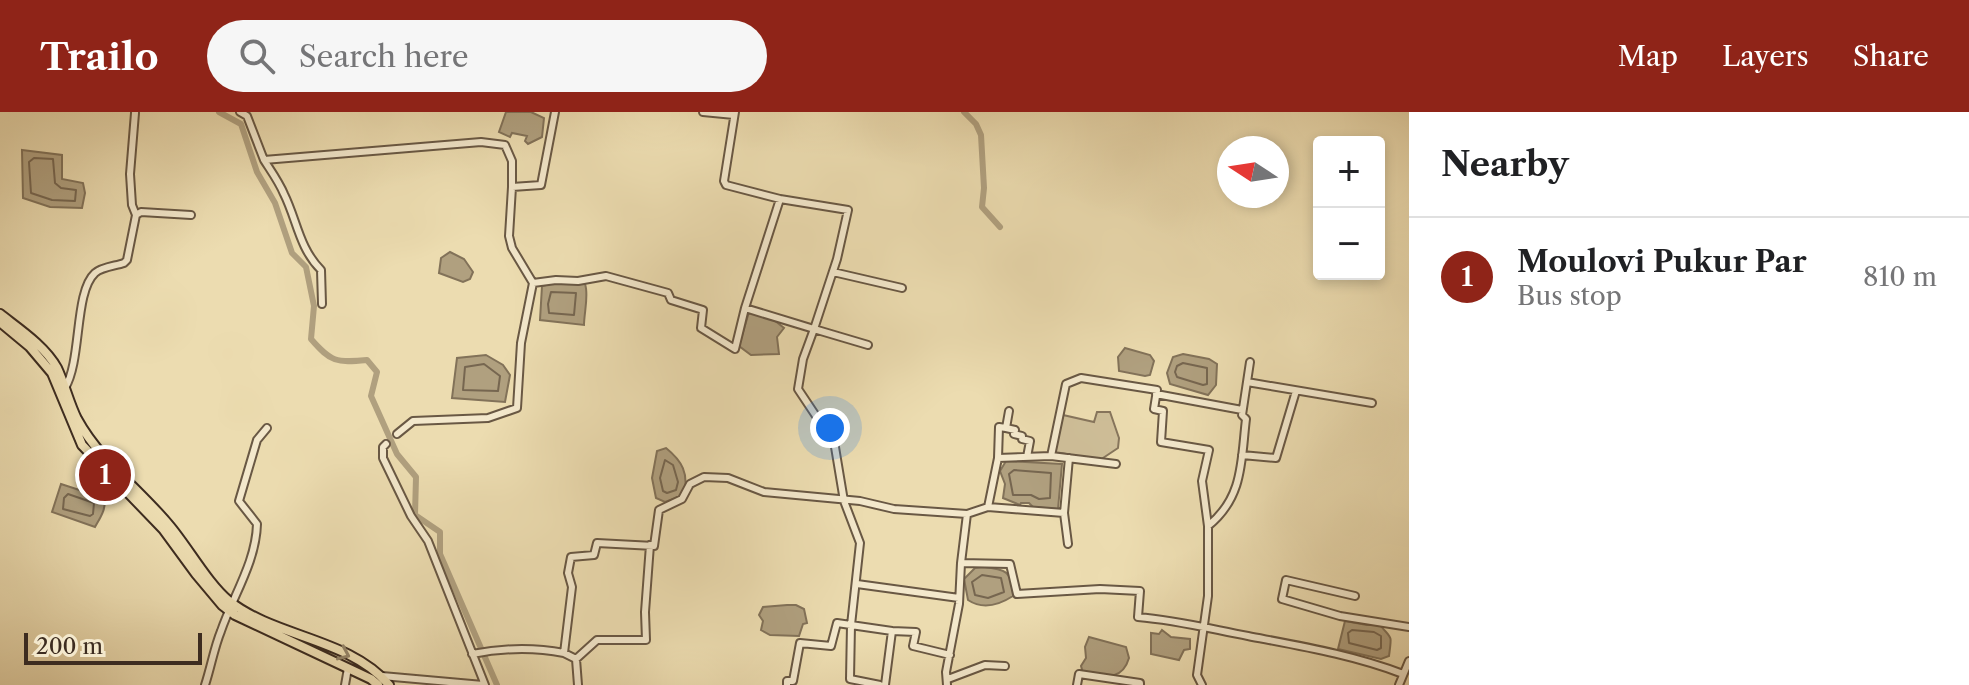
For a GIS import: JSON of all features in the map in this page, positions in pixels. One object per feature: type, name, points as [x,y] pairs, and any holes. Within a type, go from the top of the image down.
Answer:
[{"type":"highway","points":[[0,314],[24,333],[56,366],[78,420],[96,445],[168,523],[232,608],[353,657],[389,685]]},
{"type":"highway","points":[[0,322],[30,347],[52,373],[82,445],[163,529],[196,574],[232,608],[348,668],[380,680]]},
{"type":"street","points":[[65,388],[73,371],[82,308],[91,277],[98,270],[127,260],[136,215],[132,205],[130,174],[134,112],[144,112]]},
{"type":"street","points":[[240,112],[247,116],[264,160],[286,196],[300,240],[321,270],[322,304]]},
{"type":"street","points":[[512,187],[541,185],[555,112]]},
{"type":"street","points":[[703,112],[734,114],[724,183],[780,199],[848,210],[833,272],[803,359],[798,389],[816,416],[827,425],[835,447],[844,501],[860,543],[851,625],[850,679],[882,685],[892,631]]},
{"type":"street","points":[[264,160],[481,142],[505,145],[512,161],[509,236],[512,248],[533,283],[521,343],[517,408],[488,418],[413,421],[397,434]]},
{"type":"street","points":[[533,283],[606,276],[668,293],[671,300],[703,310],[701,328],[735,349],[780,199]]},
{"type":"street","points":[[136,215],[141,212],[191,215]]},
{"type":"street","points":[[833,272],[902,288]]},
{"type":"street","points":[[745,308],[868,345]]},
{"type":"street","points":[[0,333],[24,333]]},
{"type":"street","points":[[1208,526],[1222,515],[1237,488],[1246,419],[1242,410],[1250,362]]},
{"type":"street","points":[[1051,456],[1066,384],[1081,378],[1157,390],[1154,409],[1163,411],[1161,442],[1209,450],[1202,481],[1208,526],[1209,569],[1197,675],[1202,685]]},
{"type":"street","points":[[1247,382],[1372,403]]},
{"type":"street","points":[[1242,455],[1276,458],[1296,391]]},
{"type":"street","points":[[1156,394],[1242,410]]},
{"type":"street","points":[[1006,428],[1009,411]]},
{"type":"street","points":[[988,507],[998,458],[999,427],[1015,430],[1014,434],[1030,441],[1027,457]]},
{"type":"street","points":[[205,685],[222,627],[232,608],[257,531],[257,524],[239,501],[257,440],[267,428]]},
{"type":"street","points":[[380,680],[484,685],[428,541],[411,516],[383,458],[386,444]]},
{"type":"street","points":[[998,458],[1051,456],[1116,464]]},
{"type":"street","points":[[1068,544],[1064,513],[1069,458]]},
{"type":"street","points":[[564,653],[572,587],[568,573],[571,557],[594,555],[597,543],[654,546],[659,510],[682,499],[690,484],[704,477],[728,478],[764,492],[894,509],[967,514],[988,507],[1064,513]]},
{"type":"street","points":[[967,514],[947,682],[985,665],[1005,666]]},
{"type":"street","points":[[576,659],[597,640],[646,640],[650,545]]},
{"type":"street","points":[[961,563],[1010,564],[1017,594],[1100,589],[1140,591],[1138,617],[1172,619],[1374,663],[1403,680],[1409,661]]},
{"type":"street","points":[[1355,596],[1286,580],[1282,599],[1340,616],[1409,627]]},
{"type":"street","points":[[857,584],[959,598]]},
{"type":"street","points":[[787,685],[787,681],[793,681],[800,643],[831,646],[837,623],[916,632],[913,646],[950,655]]},
{"type":"street","points":[[472,654],[543,649],[576,659]]},
{"type":"street","points":[[576,659],[578,685]]},
{"type":"street","points":[[345,685],[348,668]]},
{"type":"street","points":[[1077,685],[1079,674],[1140,685]]},
{"type":"shaded area","points":[[1097,412],[1110,412],[1119,438],[1118,448],[1100,460],[1055,452],[1063,415],[1094,422]]},
{"type":"water","points":[[506,112],[531,112],[544,118],[542,137],[528,144],[525,141],[527,136],[512,133],[510,137],[499,132]]},
{"type":"water","points":[[22,150],[62,155],[62,179],[83,183],[82,208],[50,207],[23,198]]},
{"type":"water","points":[[450,252],[464,259],[473,272],[470,279],[463,282],[439,273],[441,258]]},
{"type":"water","points":[[554,283],[585,284],[584,325],[540,320],[542,286]]},
{"type":"water","points":[[749,312],[774,320],[784,328],[777,337],[779,354],[751,355],[739,346]]},
{"type":"water","points":[[1125,348],[1150,355],[1154,361],[1150,375],[1119,371],[1118,357]]},
{"type":"water","points":[[1183,354],[1209,359],[1217,364],[1216,385],[1208,395],[1170,384],[1167,373],[1173,357]]},
{"type":"water","points":[[486,355],[503,365],[510,375],[505,402],[452,398],[457,358]]},
{"type":"water","points":[[666,448],[680,463],[686,480],[684,495],[665,502],[656,498],[652,478],[657,451]]},
{"type":"water","points":[[1006,461],[1062,464],[1058,509],[1033,507],[1029,503],[1020,505],[1003,498],[1005,484],[1000,471]]},
{"type":"water","points":[[61,484],[104,498],[104,509],[95,527],[52,512]]},
{"type":"water","points":[[975,568],[1006,573],[1011,581],[1013,596],[991,605],[979,605],[968,600],[964,579]]},
{"type":"water","points":[[796,605],[804,609],[807,623],[803,624],[799,636],[770,635],[761,630],[763,621],[759,615],[763,607]]},
{"type":"water","points":[[1345,621],[1380,625],[1390,638],[1389,656],[1381,659],[1338,649]]},
{"type":"water","points":[[1162,630],[1171,637],[1190,639],[1190,649],[1184,650],[1179,660],[1151,654],[1151,633],[1159,634]]},
{"type":"water","points":[[1089,637],[1126,647],[1129,658],[1122,671],[1111,676],[1083,673],[1081,666],[1086,658],[1085,647]]},
{"type":"waterway","points":[[219,112],[241,124],[257,172],[275,203],[292,253],[306,267],[314,306],[311,339],[329,357],[341,361],[367,360],[377,372],[371,396],[397,454],[416,477],[415,515],[440,532],[440,554],[497,685]]},
{"type":"waterway","points":[[964,112],[976,124],[981,135],[982,207],[1000,227]]},
{"type":"place","name":"Moulovi Pukur Par","points":[[105,475]]}]
